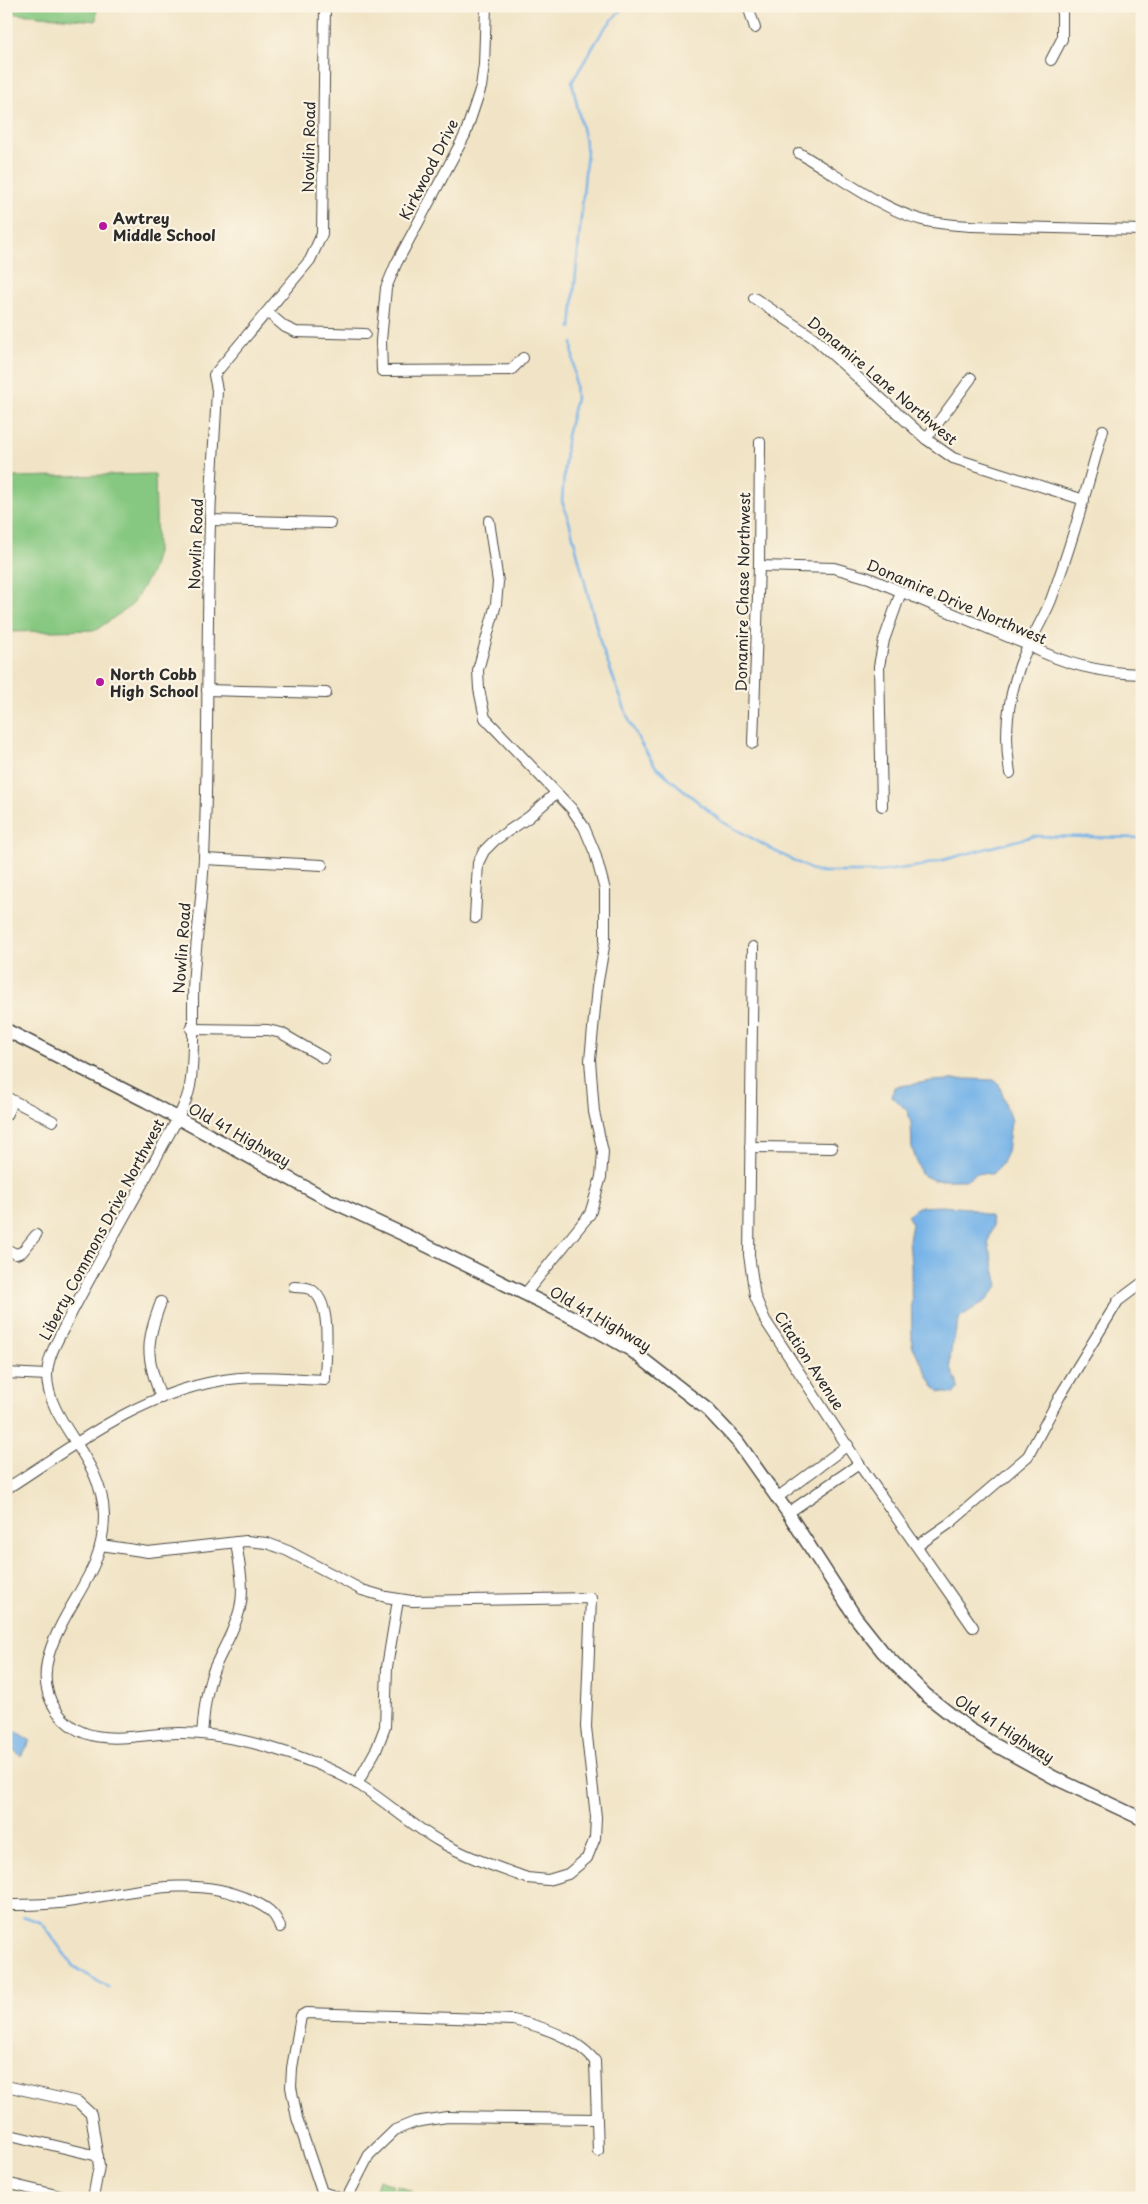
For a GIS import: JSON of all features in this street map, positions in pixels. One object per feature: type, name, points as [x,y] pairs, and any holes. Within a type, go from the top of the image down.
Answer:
[{"type":"main road","name":"Old 41 Highway","points":[[6,1030],[177,1118],[329,1200],[525,1294],[631,1350],[708,1410],[737,1441],[778,1497],[856,1618],[883,1652],[926,1695],[968,1728],[997,1746],[1055,1778],[1142,1819]]},
{"type":"street","name":"Nowlin Road","points":[[177,1118],[190,1086],[191,1028],[204,859],[210,520],[217,390],[214,375],[310,260],[322,234],[325,6]]},
{"type":"street","name":"Kirkwood Drive","points":[[486,6],[484,65],[481,87],[464,135],[386,288],[381,341],[382,371],[511,370],[523,358]]},
{"type":"street","points":[[748,6],[755,28]]},
{"type":"street","points":[[1051,60],[1062,39],[1062,6]]},
{"type":"street","points":[[799,153],[884,205],[922,220],[963,226],[1142,230]]},
{"type":"street","name":"Donamire Lane Northwest","points":[[754,298],[814,338],[926,438],[953,458],[1084,500]]},
{"type":"street","points":[[266,312],[285,327],[296,332],[365,334]]},
{"type":"street","points":[[926,438],[971,378]]},
{"type":"street","points":[[1010,773],[1006,742],[1008,711],[1020,664],[1050,601],[1084,500],[1103,430]]},
{"type":"street","name":"Donamire Chase Northwest","points":[[753,743],[759,566],[760,442]]},
{"type":"street","points":[[210,520],[330,523]]},
{"type":"street","points":[[489,521],[498,582],[496,604],[478,670],[479,689],[485,718],[556,793],[584,827],[595,853],[605,890],[606,941],[597,987],[590,1060],[594,1112],[603,1152],[601,1177],[590,1214],[525,1294]]},
{"type":"street","name":"Donamire Drive Northwest","points":[[759,566],[834,568],[869,578],[1030,646],[1050,657],[1098,671],[1142,674]]},
{"type":"street","points":[[882,806],[879,666],[884,640],[901,592]]},
{"type":"street","points":[[207,690],[326,693]]},
{"type":"street","points":[[475,918],[478,863],[484,851],[495,840],[529,817],[556,793]]},
{"type":"street","points":[[204,859],[322,865]]},
{"type":"street","name":"Citation Avenue","points":[[753,947],[749,1256],[755,1296],[764,1320],[859,1464],[973,1627]]},
{"type":"street","points":[[191,1028],[260,1030],[281,1033],[324,1058]]},
{"type":"street","points":[[6,1115],[10,1099],[53,1121]]},
{"type":"street","name":"Liberty Commons Drive Northwest","points":[[177,1118],[122,1223],[96,1266],[56,1344],[48,1364],[49,1390],[55,1406],[91,1465],[102,1496],[104,1517],[101,1545],[91,1570],[47,1659],[46,1685],[52,1705],[71,1726],[91,1736],[114,1738],[159,1734],[202,1734],[252,1743],[309,1762],[357,1784],[425,1833],[475,1859],[537,1880],[560,1878],[575,1870],[588,1858],[597,1829],[586,1727],[591,1598],[428,1602],[398,1600]]},
{"type":"street","points":[[750,1147],[832,1148]]},
{"type":"street","points":[[6,1248],[16,1254],[22,1252],[36,1235]]},
{"type":"street","points":[[917,1546],[950,1523],[1028,1456],[1060,1396],[1118,1301],[1142,1283]]},
{"type":"street","points":[[6,1488],[124,1414],[161,1398],[202,1384],[235,1378],[325,1380],[326,1320],[323,1303],[309,1289],[294,1287]]},
{"type":"street","points":[[161,1302],[152,1327],[148,1346],[149,1364],[161,1398]]},
{"type":"street","points":[[6,1372],[47,1375]]},
{"type":"street","points":[[778,1497],[848,1445]]},
{"type":"street","points":[[788,1513],[859,1464]]},
{"type":"street","points":[[101,1545],[136,1551],[166,1552],[236,1542],[257,1542],[278,1547],[352,1586],[398,1600],[387,1667],[384,1727],[378,1748],[357,1784]]},
{"type":"street","points":[[202,1734],[209,1684],[233,1630],[240,1608],[242,1588],[236,1542]]},
{"type":"street","points":[[6,1905],[46,1905],[171,1886],[203,1886],[235,1893],[259,1904],[276,1915],[280,1928]]},
{"type":"street","points":[[339,2198],[322,2192],[293,2104],[292,2068],[301,2016],[306,2013],[513,2020],[537,2025],[579,2046],[594,2061],[598,2151]]},
{"type":"street","points":[[6,2086],[84,2105],[91,2114],[98,2156],[98,2179],[93,2198]]},
{"type":"street","points":[[347,2198],[369,2155],[395,2130],[415,2122],[447,2117],[596,2119]]},
{"type":"street","points":[[6,2134],[98,2156]]},
{"type":"street","points":[[6,2183],[69,2198]]},
{"type":"green space","points":[[8,6],[97,6],[96,21],[7,13]]},
{"type":"green space","points":[[155,474],[157,552],[151,573],[132,605],[96,630],[7,632],[6,486],[14,477]]},
{"type":"green space","points":[[378,2180],[393,2185],[389,2198],[372,2198]]},
{"type":"green space","points":[[397,2186],[412,2191],[410,2198],[393,2198]]},
{"type":"water","points":[[994,1080],[999,1084],[1011,1121],[1007,1152],[1001,1165],[992,1174],[976,1173],[965,1180],[933,1180],[921,1174],[912,1148],[911,1123],[908,1112],[892,1096],[894,1087],[932,1081]]},
{"type":"water","points":[[918,1207],[969,1208],[991,1217],[993,1226],[988,1242],[998,1286],[987,1300],[960,1317],[950,1357],[958,1389],[953,1394],[940,1392],[933,1386],[912,1345],[909,1240],[912,1224],[907,1215]]},
{"type":"water","points":[[6,1726],[31,1741],[21,1756],[6,1744]]},
{"type":"waterway","points":[[571,328],[587,151],[572,82],[602,32],[624,6]]},
{"type":"waterway","points":[[572,343],[576,398],[567,436],[562,501],[569,521],[601,645],[629,720],[641,744],[656,767],[721,821],[816,872],[878,872],[920,866],[1034,836],[1142,838]]},
{"type":"waterway","points":[[6,1885],[9,1888]]},
{"type":"waterway","points":[[23,1916],[42,1923],[73,1966],[109,1988]]},
{"type":"place","name":"Awtrey Middle School","points":[[103,226]]},
{"type":"place","name":"North Cobb High School","points":[[100,682]]}]
